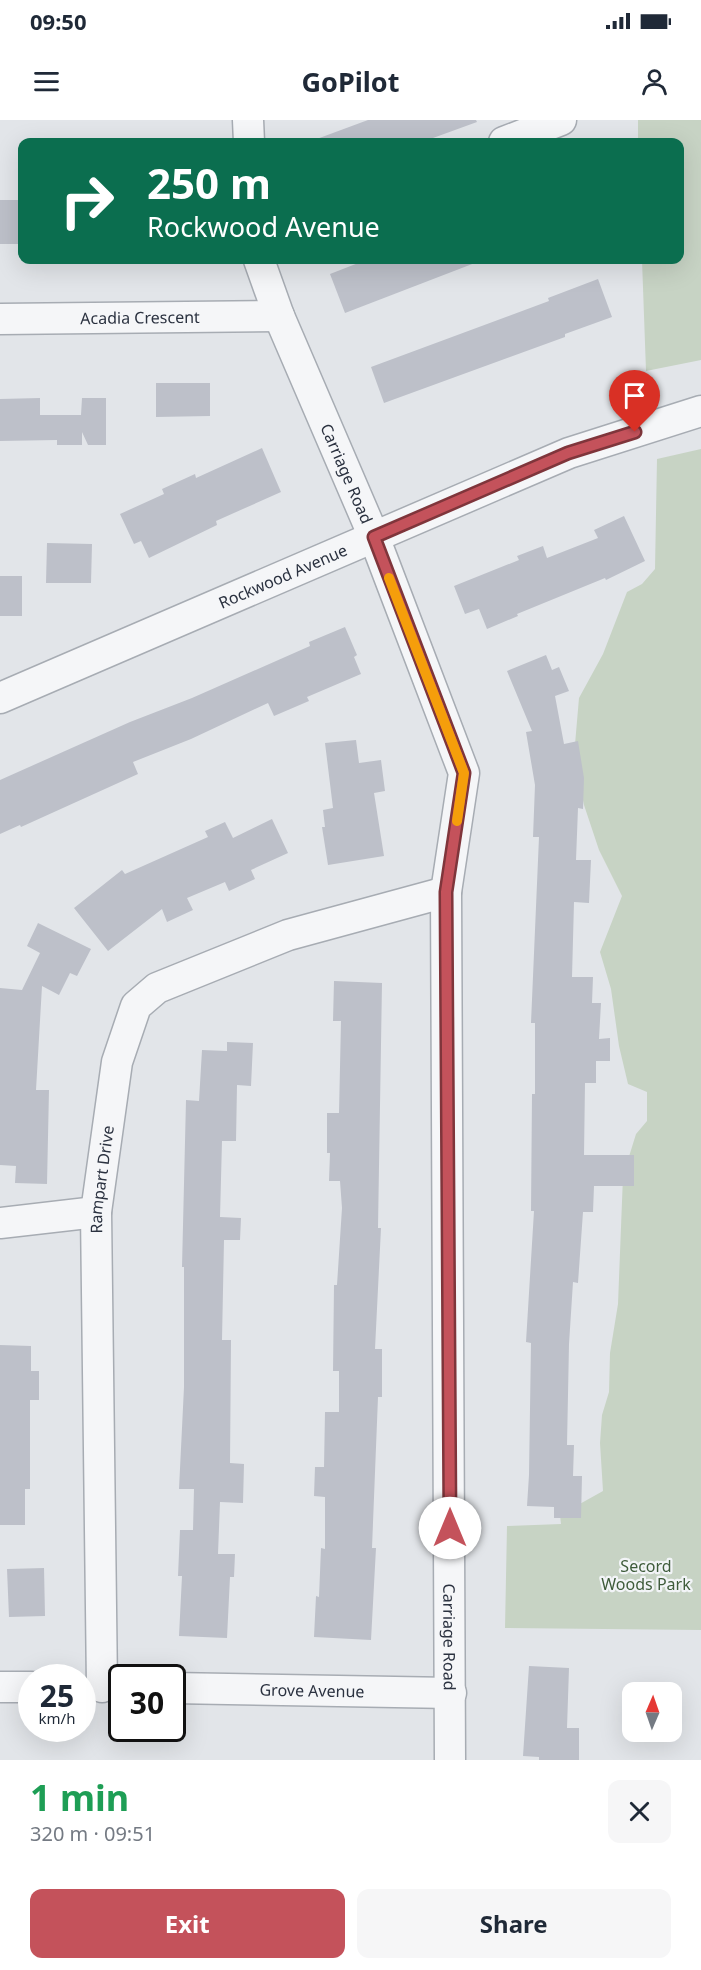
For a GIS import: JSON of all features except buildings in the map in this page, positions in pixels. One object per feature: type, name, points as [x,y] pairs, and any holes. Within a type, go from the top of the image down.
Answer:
[{"type":"street","points":[[248,120],[249,138]]},
{"type":"street","points":[[514,138],[561,120]]},
{"type":"street","name":"Carriage Road","points":[[260,264],[279,316],[374,537],[464,773],[446,892],[450,1760]]},
{"type":"street","name":"Acadia Crescent","points":[[0,319],[279,316]]},
{"type":"street","name":"Rockwood Avenue","points":[[0,698],[568,453],[701,411]]},
{"type":"street","name":"Rampart Drive","points":[[102,1687],[96,1212],[117,1062],[136,1006],[157,988],[288,935],[446,892]]},
{"type":"street","points":[[0,1223],[96,1212]]},
{"type":"street","points":[[0,1687],[18,1687]]},
{"type":"street","name":"Grove Avenue","points":[[186,1688],[451,1693]]},
{"type":"green space","points":[[638,120],[701,120],[701,360],[646,371],[642,264],[684,264],[684,138],[638,138]]},
{"type":"green space","name":"Secord Woods Park","points":[[701,449],[701,1630],[505,1628],[507,1526],[561,1524],[560,1515],[603,1491],[600,1443],[602,1415],[609,1392],[610,1353],[618,1304],[623,1176],[636,1134],[647,1121],[647,1092],[628,1084],[619,1046],[611,989],[600,952],[622,896],[599,850],[584,805],[574,756],[579,698],[603,654],[627,592],[642,584],[655,569],[657,459]]},
{"type":"slow traffic","points":[[389,578],[464,773],[457,821]]},
{"type":"route","points":[[450,1528],[446,892],[464,773],[374,537],[568,453],[635,432]]}]
